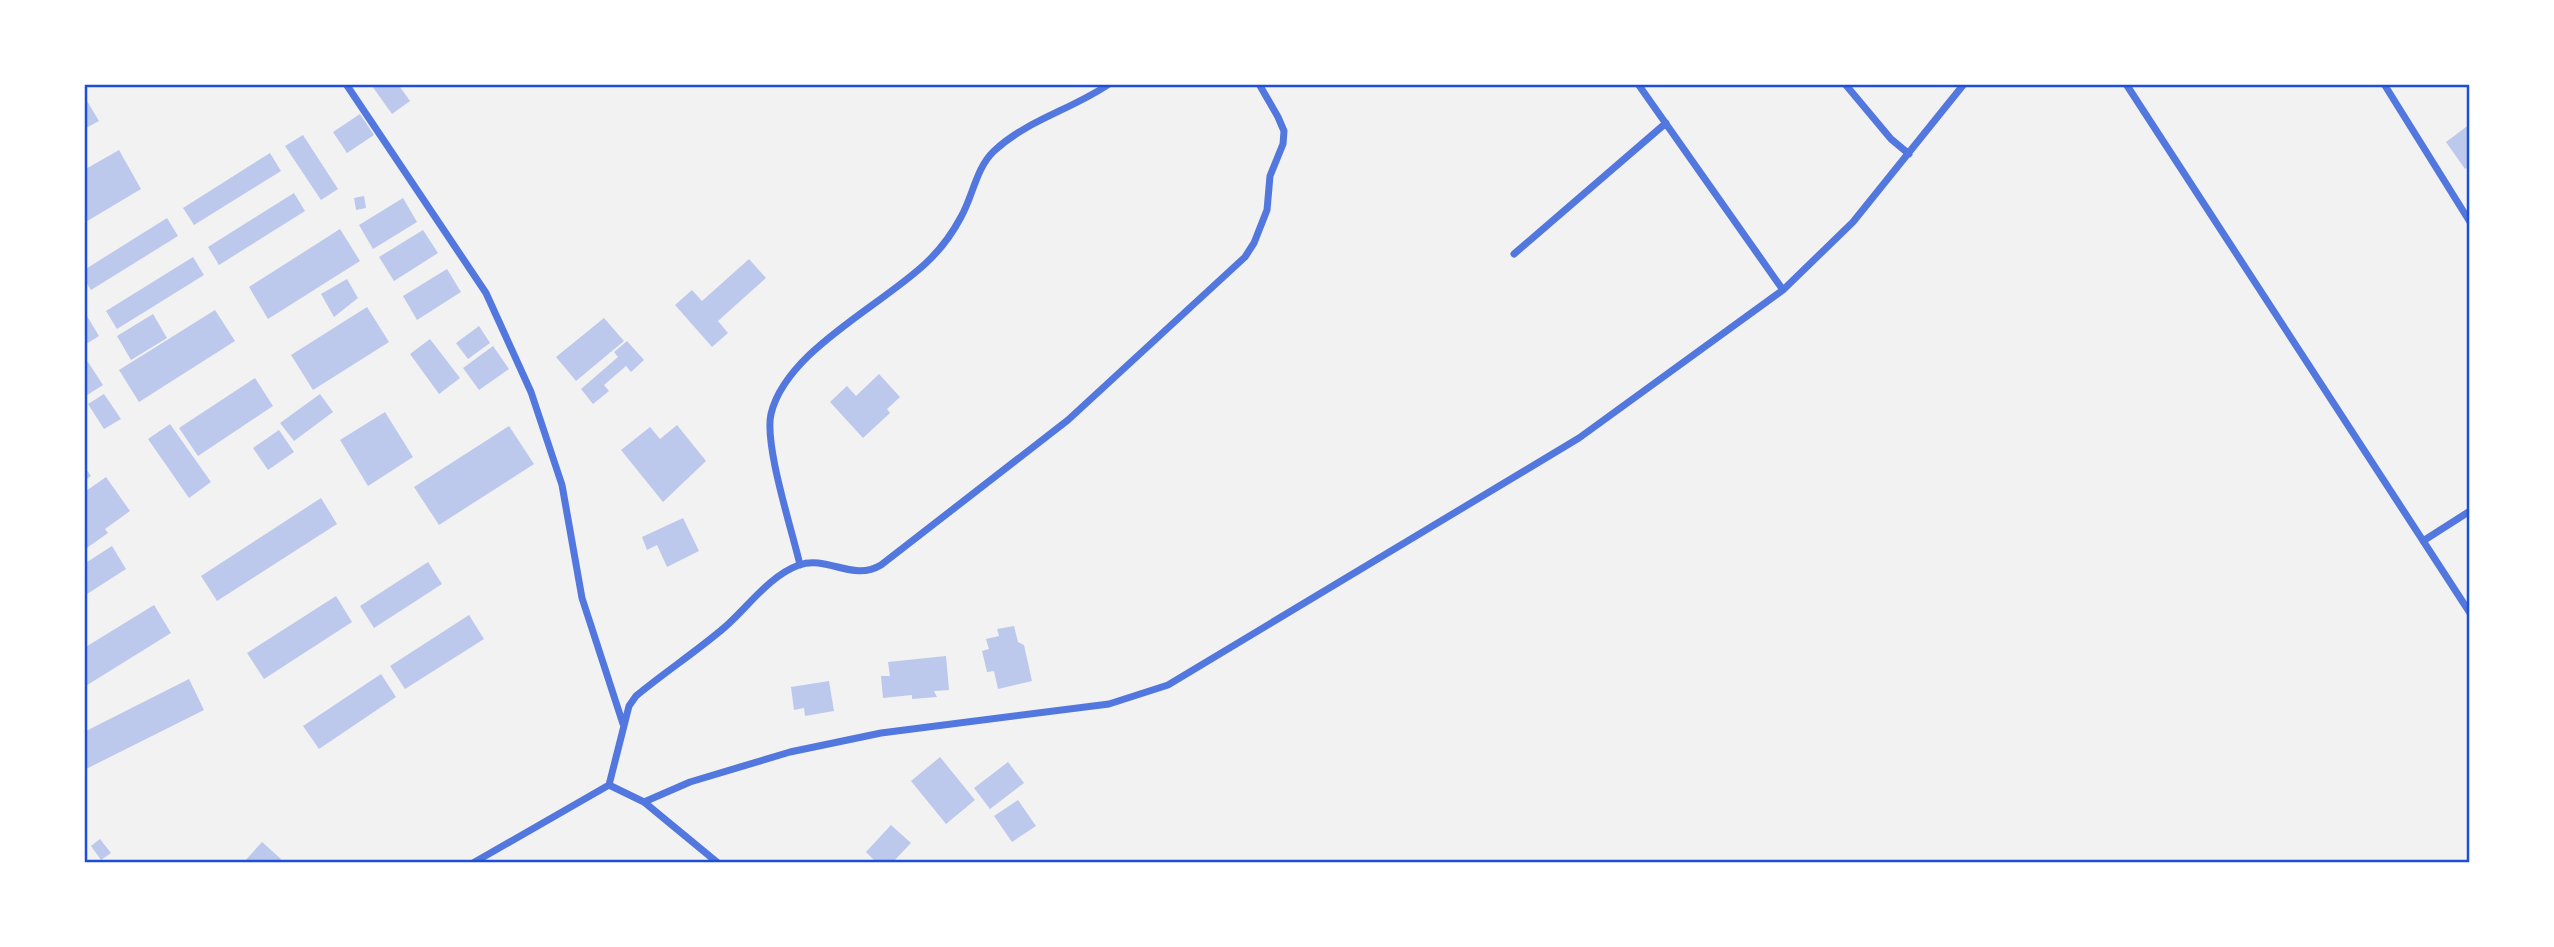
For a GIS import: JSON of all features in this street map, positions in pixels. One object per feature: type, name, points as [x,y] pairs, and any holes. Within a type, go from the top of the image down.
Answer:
[{"type":"street","points":[[346,84],[486,293],[531,392],[562,485],[582,598],[624,724]]},
{"type":"street","points":[[800,565],[771,439],[771,415],[778,395],[802,363],[824,342],[924,265],[943,245],[962,216],[979,173],[994,151],[1044,118],[1109,84]]},
{"type":"street","points":[[473,863],[609,785],[629,706],[636,696],[724,628],[765,588],[800,565],[818,562],[856,572],[881,565],[1068,420],[1245,257],[1254,243],[1267,209],[1270,176],[1283,144],[1281,124],[1259,84]]},
{"type":"street","points":[[1638,84],[1783,290]]},
{"type":"street","points":[[1845,84],[1891,139],[1909,154]]},
{"type":"street","points":[[645,802],[716,773],[790,752],[881,733],[1109,704],[1167,685],[1579,438],[1783,290],[1853,222],[1964,84]]},
{"type":"street","points":[[2126,84],[2470,612]]},
{"type":"street","points":[[2384,84],[2470,222]]},
{"type":"street","points":[[1514,254],[1666,123]]},
{"type":"street","points":[[2423,541],[2470,511]]},
{"type":"street","points":[[609,785],[645,802],[718,863]]},
{"type":"building","points":[[398,84],[410,101],[392,114],[372,86]]},
{"type":"building","points":[[84,96],[99,121],[84,129]]},
{"type":"building","points":[[360,114],[374,135],[347,153],[333,132]]},
{"type":"building","points":[[2470,124],[2470,165],[2465,169],[2446,142]]},
{"type":"building","points":[[303,135],[338,189],[321,200],[285,146]]},
{"type":"building","points":[[119,150],[141,189],[84,223],[84,170]]},
{"type":"building","points":[[270,153],[281,171],[194,225],[183,208]]},
{"type":"building","points":[[294,193],[305,211],[219,265],[208,247]]},
{"type":"building","points":[[364,196],[366,208],[356,210],[354,198]]},
{"type":"building","points":[[403,198],[417,222],[373,249],[359,225]]},
{"type":"building","points":[[167,218],[178,236],[91,290],[84,279],[84,270]]},
{"type":"building","points":[[340,229],[360,261],[268,319],[249,287]]},
{"type":"building","points":[[423,230],[438,253],[394,281],[379,257]]},
{"type":"building","points":[[193,257],[204,275],[117,329],[106,311]]},
{"type":"building","points":[[749,259],[766,278],[718,321],[728,333],[712,347],[675,305],[692,290],[702,301]]},
{"type":"building","points":[[447,269],[461,292],[417,320],[403,296]]},
{"type":"building","points":[[347,279],[358,298],[334,317],[321,294]]},
{"type":"building","points":[[367,307],[389,342],[313,390],[291,355]]},
{"type":"building","points":[[215,310],[235,341],[139,402],[119,370]]},
{"type":"building","points":[[84,311],[99,336],[86,344],[84,341]]},
{"type":"building","points":[[153,314],[167,338],[131,360],[117,336]]},
{"type":"building","points":[[604,318],[624,341],[576,381],[556,357]]},
{"type":"building","points":[[479,326],[490,343],[468,359],[456,343]]},
{"type":"building","points":[[430,339],[460,378],[439,394],[410,354]]},
{"type":"building","points":[[627,341],[644,360],[631,372],[626,366],[604,385],[609,391],[593,404],[581,389],[618,357],[614,352]]},
{"type":"building","points":[[493,346],[509,369],[479,390],[463,368]]},
{"type":"building","points":[[88,362],[103,385],[84,397],[84,364]]},
{"type":"building","points":[[879,374],[900,397],[887,409],[890,413],[863,438],[830,402],[847,386],[856,396]]},
{"type":"building","points":[[255,378],[273,406],[198,456],[179,428]]},
{"type":"building","points":[[104,394],[121,419],[104,429],[88,404]]},
{"type":"building","points":[[320,394],[333,412],[294,441],[280,423]]},
{"type":"building","points":[[385,412],[413,457],[368,486],[340,440]]},
{"type":"building","points":[[170,424],[211,482],[189,498],[148,439]]},
{"type":"building","points":[[677,425],[706,461],[663,502],[621,450],[650,427],[660,439]]},
{"type":"building","points":[[509,426],[534,464],[439,525],[414,487]]},
{"type":"building","points":[[279,430],[294,452],[268,470],[253,448]]},
{"type":"building","points":[[84,466],[91,476],[84,481]]},
{"type":"building","points":[[106,477],[130,511],[105,529],[108,533],[84,550],[84,488],[86,491]]},
{"type":"building","points":[[321,498],[337,524],[217,601],[201,576]]},
{"type":"building","points":[[683,518],[699,551],[667,567],[657,545],[647,550],[642,537]]},
{"type":"building","points":[[112,546],[126,569],[84,596],[84,564]]},
{"type":"building","points":[[428,562],[442,584],[374,628],[360,606]]},
{"type":"building","points":[[336,596],[352,622],[264,679],[247,653]]},
{"type":"building","points":[[154,605],[171,633],[84,687],[84,648]]},
{"type":"building","points":[[469,615],[484,639],[405,689],[390,666]]},
{"type":"building","points":[[1014,626],[1018,642],[1024,645],[1032,681],[998,689],[994,671],[987,672],[982,651],[989,649],[986,639],[999,636],[997,629]]},
{"type":"building","points":[[946,656],[949,690],[934,691],[937,697],[912,699],[912,695],[883,698],[881,676],[890,676],[888,662]]},
{"type":"building","points":[[381,674],[396,697],[319,749],[303,726]]},
{"type":"building","points":[[189,679],[204,710],[84,770],[84,732]]},
{"type":"building","points":[[829,681],[834,711],[805,716],[804,708],[794,710],[791,687]]},
{"type":"building","points":[[940,757],[975,800],[946,824],[911,781]]},
{"type":"building","points":[[1008,762],[1024,783],[990,809],[974,788]]},
{"type":"building","points":[[1018,800],[1036,826],[1012,842],[994,816]]},
{"type":"building","points":[[891,825],[911,843],[892,863],[877,863],[866,852]]},
{"type":"building","points":[[100,839],[111,853],[101,860],[91,846]]},
{"type":"building","points":[[262,842],[281,859],[277,863],[243,863]]}]
